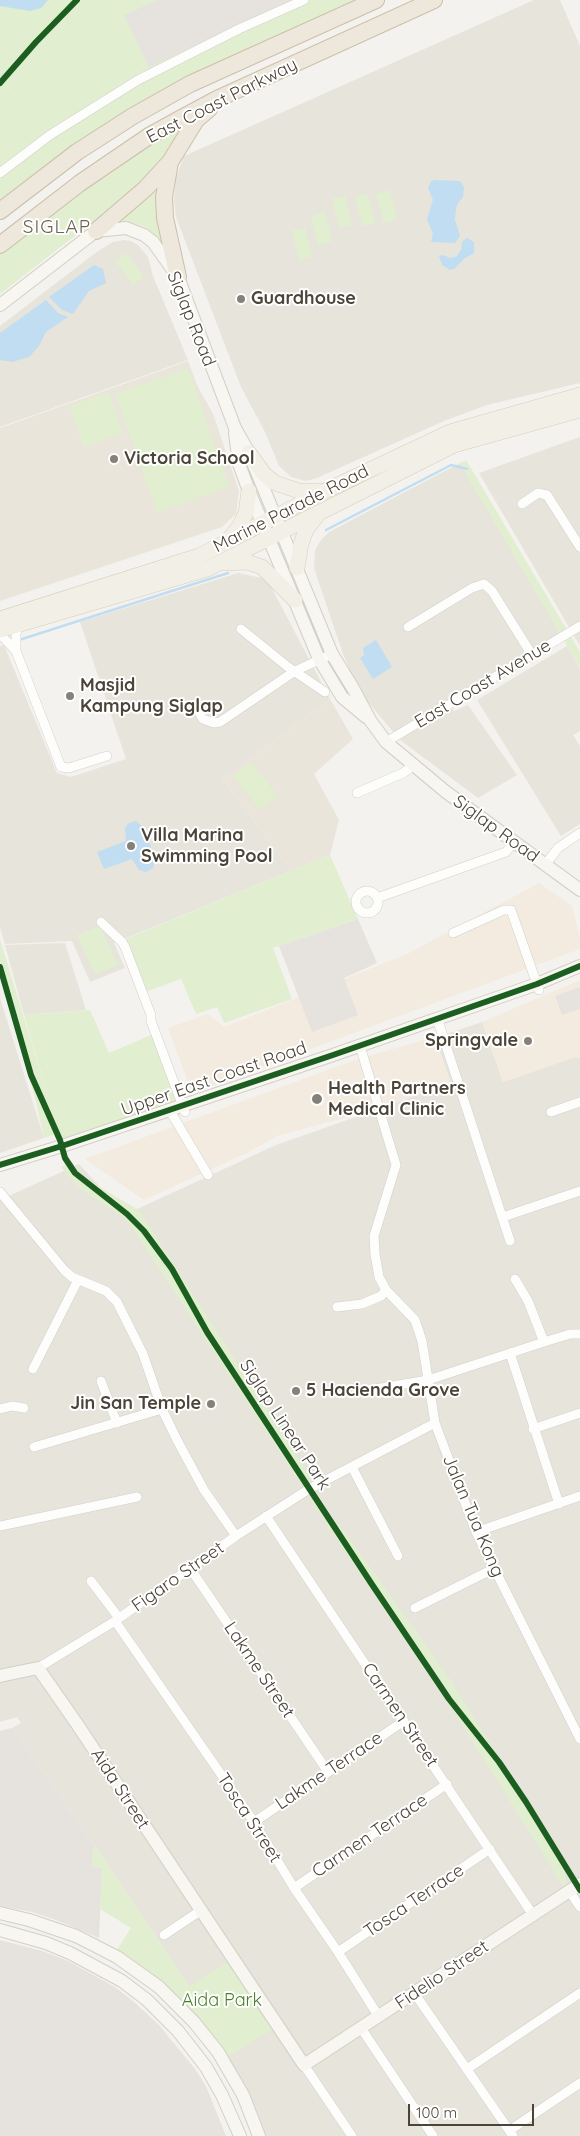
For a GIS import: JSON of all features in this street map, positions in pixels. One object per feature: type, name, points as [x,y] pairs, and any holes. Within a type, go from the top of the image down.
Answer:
[{"type":"highway","name":"East Coast Parkway","points":[[0,211],[77,152],[133,116],[190,84],[376,0]]},
{"type":"highway","name":"East Coast Parkway","points":[[0,245],[80,183],[149,136],[217,99],[434,0]]},
{"type":"highway","points":[[96,231],[145,189],[170,162],[196,120],[217,99]]},
{"type":"highway","points":[[170,162],[164,197],[165,218],[178,277]]},
{"type":"main road","name":"Siglap Road","points":[[96,231],[126,228],[144,235],[158,247],[178,277],[234,428],[249,453],[268,520]]},
{"type":"main road","points":[[0,305],[96,231]]},
{"type":"main road","name":"Marine Parade Road","points":[[0,619],[190,559],[226,543],[325,491],[450,432],[580,395]]},
{"type":"main road","name":"Marine Parade Road","points":[[0,630],[163,583],[220,564],[322,510],[454,445],[580,410]]},
{"type":"main road","name":"Siglap Road","points":[[234,428],[239,464],[249,490],[275,535],[295,600],[319,659],[342,697],[370,720]]},
{"type":"main road","points":[[249,453],[264,474],[275,483],[299,491],[325,491]]},
{"type":"main road","points":[[226,543],[246,513],[249,490]]},
{"type":"main road","points":[[297,568],[301,544],[306,530],[322,510]]},
{"type":"main road","name":"Siglap Road","points":[[275,535],[297,568],[332,654],[370,720],[386,742],[446,792],[580,890]]},
{"type":"main road","points":[[220,564],[246,562],[262,567],[295,600]]},
{"type":"main road","name":"Upper East Coast Road","points":[[0,1172],[538,987],[579,968]]},
{"type":"main road","name":"Upper East Coast Road","points":[[0,1165],[180,1110]]},
{"type":"main road","name":"Figaro Street","points":[[0,1676],[38,1668]]},
{"type":"main road","name":"Aida Street","points":[[38,1668],[304,2065]]},
{"type":"main road","name":"Fidelio Street","points":[[304,2065],[575,1888]]},
{"type":"main road","points":[[0,1913],[29,1920],[76,1936],[117,1957],[159,1987],[194,2022],[218,2052],[242,2095],[259,2136]]},
{"type":"main road","points":[[0,1930],[46,1943],[79,1957],[122,1981],[147,2000],[178,2030],[206,2067],[222,2095],[240,2136]]},
{"type":"street","points":[[0,174],[50,135],[138,80],[239,29],[304,0]]},
{"type":"street","points":[[522,504],[538,493],[547,495],[580,547]]},
{"type":"street","points":[[408,627],[472,588],[484,584],[492,591],[532,655]]},
{"type":"street","points":[[16,652],[16,634],[20,624]]},
{"type":"street","name":"East Coast Avenue","points":[[386,742],[580,626]]},
{"type":"street","points":[[241,629],[295,671],[326,692]]},
{"type":"street","points":[[0,634],[16,652],[60,765],[64,768],[69,768],[107,756]]},
{"type":"street","points":[[195,706],[203,719],[214,723],[220,722],[295,671],[332,654]]},
{"type":"street","points":[[357,793],[403,773],[414,765]]},
{"type":"street","points":[[545,865],[558,848],[580,833]]},
{"type":"street","points":[[377,898],[506,852],[514,842]]},
{"type":"street","points":[[453,933],[504,910],[511,910],[538,987]]},
{"type":"street","points":[[102,922],[122,942],[151,1014],[151,1021],[180,1110],[208,1175]]},
{"type":"street","points":[[438,1021],[510,1241]]},
{"type":"street","name":"Jalan Tua Kong","points":[[361,1049],[396,1160],[374,1236],[377,1270],[386,1290],[415,1320],[422,1341],[435,1423],[476,1532],[580,1739]]},
{"type":"street","points":[[551,1112],[580,1102]]},
{"type":"street","points":[[0,1192],[64,1270],[78,1280],[106,1291],[117,1302],[144,1354],[162,1409],[204,1490],[236,1536]]},
{"type":"street","points":[[503,1218],[580,1192]]},
{"type":"street","points":[[515,1279],[528,1301],[544,1342]]},
{"type":"street","points":[[33,1369],[78,1280]]},
{"type":"street","points":[[337,1307],[362,1304],[380,1296],[386,1290]]},
{"type":"street","points":[[358,1392],[428,1380],[570,1334],[580,1334]]},
{"type":"street","points":[[510,1353],[533,1429],[559,1504]]},
{"type":"street","points":[[101,1382],[117,1423]]},
{"type":"street","points":[[0,1409],[12,1406],[24,1408]]},
{"type":"street","points":[[34,1447],[162,1409]]},
{"type":"street","points":[[533,1429],[580,1413]]},
{"type":"street","name":"Figaro Street","points":[[38,1668],[46,1665],[117,1620],[236,1536],[309,1488],[435,1423]]},
{"type":"street","points":[[352,1467],[398,1556]]},
{"type":"street","points":[[476,1532],[580,1496]]},
{"type":"street","points":[[0,1526],[137,1497]]},
{"type":"street","name":"Carmen Street","points":[[266,1516],[533,1915]]},
{"type":"street","name":"Lakme Street","points":[[190,1568],[328,1772]]},
{"type":"street","points":[[415,1608],[493,1569]]},
{"type":"street","name":"Tosca Street","points":[[92,1581],[254,1822],[294,1888],[338,1952],[379,2017]]},
{"type":"street","name":"Lakme Terrace","points":[[254,1822],[404,1721]]},
{"type":"street","name":"Carmen Terrace","points":[[294,1888],[447,1784]]},
{"type":"street","name":"Tosca Terrace","points":[[338,1952],[490,1849]]},
{"type":"street","points":[[575,1888],[580,1908]]},
{"type":"street","points":[[164,1935],[200,1911]]},
{"type":"street","points":[[468,2068],[580,1993]]},
{"type":"street","points":[[415,1994],[468,2068],[511,2133],[580,2083]]},
{"type":"street","points":[[361,2028],[433,2136]]},
{"type":"street","name":"Aida Street","points":[[304,2065],[352,2136]]},
{"type":"shaded area","points":[[158,0],[294,0],[149,67],[124,15]]},
{"type":"shaded area","points":[[534,0],[560,0],[580,46],[580,383],[487,405],[444,421],[317,478],[306,481],[291,477],[279,466],[265,432],[241,387],[176,217],[174,200],[176,178],[184,156]]},
{"type":"shaded area","points":[[124,240],[138,245],[148,257],[153,276],[188,360],[0,427],[0,326],[98,251],[113,242]]},
{"type":"shaded area","name":"Victoria School","points":[[188,361],[197,385],[213,414],[239,491],[236,514],[222,527],[0,601],[0,428]]},
{"type":"shaded area","points":[[580,437],[580,646],[479,473]]},
{"type":"shaded area","points":[[460,463],[561,634],[448,701],[454,711],[468,705],[517,775],[478,798],[400,740],[358,690],[343,654],[314,568],[315,550],[329,532]]},
{"type":"shaded area","points":[[238,573],[267,579],[330,699],[222,779],[291,871],[114,943],[125,968],[90,982],[72,941],[5,944],[0,928],[0,646],[4,645],[57,773],[71,777],[126,759],[80,622]]},
{"type":"shaded area","points":[[567,646],[580,669],[580,731],[573,735],[580,746],[580,824],[561,836],[477,700]]},
{"type":"shaded area","points":[[330,699],[353,739],[314,774],[339,820],[330,855],[291,871],[222,779]]},
{"type":"shaded area","points":[[539,883],[572,906],[580,938],[580,949],[192,1093],[168,1028],[208,1014],[224,1027],[407,954]]},
{"type":"shaded area","points":[[358,919],[377,963],[344,978],[358,1015],[312,1032],[279,946]]},
{"type":"shaded area","points":[[65,943],[86,1010],[24,1015],[5,945]]},
{"type":"shaded area","points":[[580,980],[580,1058],[575,1057],[503,1082],[482,1022]]},
{"type":"shaded area","points":[[580,987],[580,1009],[562,1015],[555,996]]},
{"type":"shaded area","points":[[0,998],[44,1138],[0,1153]]},
{"type":"shaded area","points":[[482,1022],[503,1082],[575,1057],[580,1058],[580,2136],[266,2136],[253,2102],[228,2057],[209,2029],[189,1986],[12,1728],[21,1723],[17,1717],[0,1722],[0,1200],[79,1164],[102,1189],[135,1210],[276,1145],[373,1111],[417,1073],[424,1094],[451,1084],[435,1038]]},
{"type":"shaded area","points":[[434,1037],[451,1084],[374,1110],[277,1136],[247,1153],[144,1200],[85,1159],[355,1060]]},
{"type":"shaded area","points":[[12,1728],[94,1845],[92,1867],[102,1868],[99,1938],[32,1912],[0,1906],[0,1731]]},
{"type":"shaded area","points":[[0,1940],[42,1951],[66,1960],[115,1987],[134,2002],[159,2025],[195,2069],[206,2086],[226,2136],[0,2136]]},
{"type":"green space","points":[[0,0],[376,0],[190,84],[0,210]]},
{"type":"green space","points":[[216,100],[168,147],[161,197],[173,243],[160,247],[149,230],[129,222],[114,221],[92,227],[76,235],[0,294],[0,243]]},
{"type":"green space","points":[[390,190],[397,219],[384,223],[376,194]]},
{"type":"green space","points":[[368,194],[375,223],[362,226],[355,197]]},
{"type":"green space","points":[[345,196],[352,225],[339,228],[332,199]]},
{"type":"green space","points":[[325,212],[332,241],[318,245],[311,216]]},
{"type":"green space","points":[[305,228],[312,257],[299,260],[292,231]]},
{"type":"green space","points":[[126,253],[144,277],[133,285],[115,261]]},
{"type":"green space","points":[[188,368],[229,487],[157,512],[115,394]]},
{"type":"green space","points":[[109,392],[123,433],[84,447],[69,406]]},
{"type":"green space","points":[[466,460],[580,652],[580,668],[460,463]]},
{"type":"green space","points":[[251,762],[278,796],[260,810],[233,776]]},
{"type":"green space","points":[[330,855],[358,919],[273,948],[292,999],[224,1023],[217,1007],[196,1014],[181,979],[143,993],[123,940]]},
{"type":"green space","points":[[100,926],[118,965],[95,974],[77,935]]},
{"type":"green space","points":[[0,939],[56,1123],[24,1015],[90,1010],[109,1053],[158,1032],[184,1104],[63,1145],[59,1133],[44,1138],[34,1094],[0,979]]},
{"type":"green space","points":[[72,1163],[85,1178],[140,1211],[311,1478],[300,1483],[126,1219],[80,1189],[61,1167]]},
{"type":"green space","points":[[319,1496],[331,1518],[346,1533],[453,1683],[564,1865],[566,1884],[563,1886],[456,1715],[311,1501]]},
{"type":"green space","name":"Aida Park","points":[[94,1845],[189,1986],[230,1960],[275,2028],[227,2057],[116,1951],[131,1928],[100,1909],[102,1868],[92,1867]]},
{"type":"water","points":[[0,0],[48,0],[41,8],[30,11],[0,6]]},
{"type":"water","points":[[434,180],[460,181],[464,187],[463,197],[456,208],[455,220],[460,236],[455,243],[431,242],[433,234],[427,219],[433,200],[428,187]]},
{"type":"water","points":[[467,238],[474,242],[474,253],[465,258],[454,269],[450,270],[442,265],[439,256],[456,257],[461,250],[462,242]]},
{"type":"water","points":[[94,265],[103,269],[106,283],[89,291],[73,314],[62,310],[49,297]]},
{"type":"water","points":[[46,300],[58,313],[68,317],[46,332],[39,346],[29,357],[12,362],[0,360],[0,333]]},
{"type":"water","points":[[376,640],[392,667],[373,679],[360,658],[364,655],[363,648]]},
{"type":"water","name":"Villa Marina Swimming Pool","points":[[136,821],[144,828],[155,858],[153,868],[146,872],[139,870],[132,859],[104,869],[97,852],[126,841],[125,828],[129,823]]},
{"type":"waterway","points":[[326,530],[451,465],[467,469]]},
{"type":"waterway","points":[[19,640],[228,573]]},
{"type":"cycle path","points":[[0,83],[77,0]]},
{"type":"cycle path","points":[[0,1165],[333,1055],[537,984],[580,966]]},
{"type":"cycle path","name":"Siglap Linear Park","points":[[0,967],[31,1075],[60,1140],[65,1158],[75,1173],[127,1214],[144,1231],[172,1269],[207,1332],[371,1583],[449,1699],[499,1762],[580,1890]]},
{"type":"place","name":"Guardhouse","points":[[241,299]]},
{"type":"place","name":"Victoria School","points":[[114,459]]},
{"type":"place","name":"Masjid Kampung Siglap","points":[[70,696]]},
{"type":"place","name":"Villa Marina Swimming Pool","points":[[131,846]]},
{"type":"place","name":"Springvale","points":[[528,1041]]},
{"type":"place","name":"Health Partners Medical Clinic","points":[[317,1099]]},
{"type":"place","name":"5 Hacienda Grove","points":[[296,1391]]},
{"type":"place","name":"Jin San Temple","points":[[211,1404]]},
{"type":"district","name":"SIGLAP","points":[[57,227]]}]
